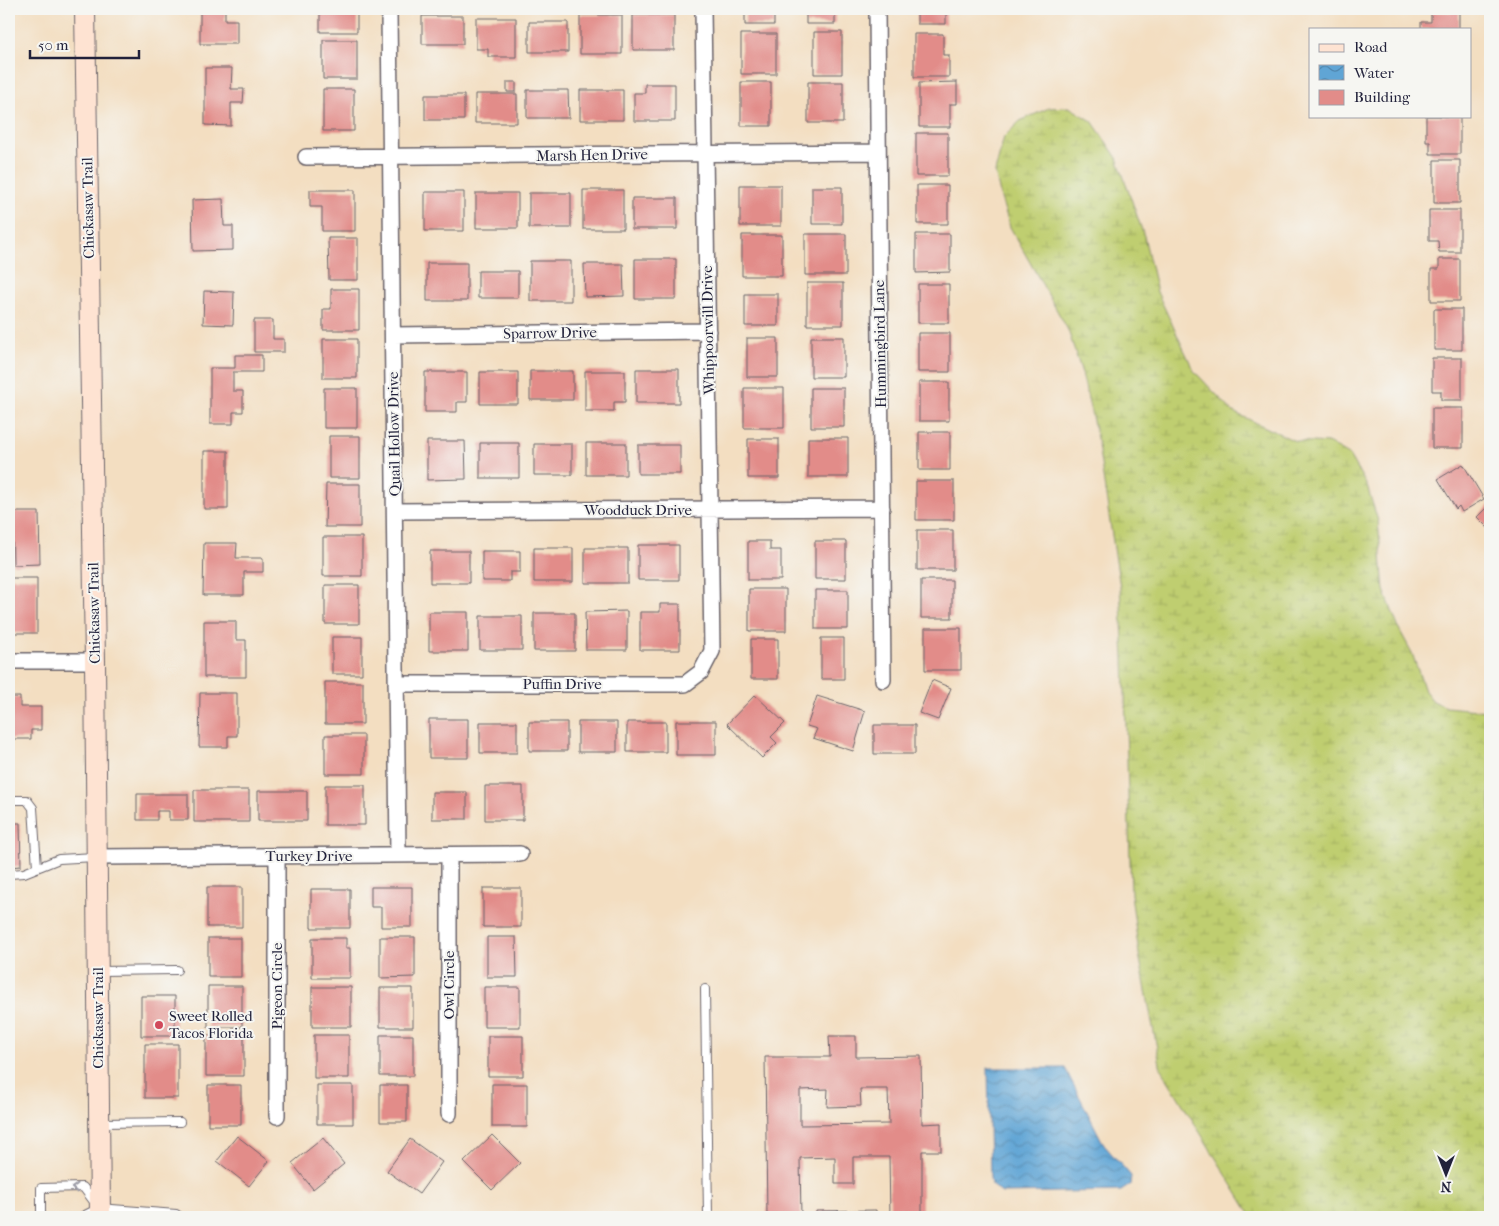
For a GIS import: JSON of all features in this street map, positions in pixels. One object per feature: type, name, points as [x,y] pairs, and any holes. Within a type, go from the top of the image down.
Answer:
[{"type":"street","name":"Chickasaw Trail","points":[[85,9],[95,660],[100,1213]]},
{"type":"street","name":"Whippoorwill Drive","points":[[703,9],[712,651]]},
{"type":"street","name":"Hummingbird Lane","points":[[877,9],[883,680]]},
{"type":"street","name":"Quail Hollow Drive","points":[[390,10],[398,855]]},
{"type":"street","name":"Marsh Hen Drive","points":[[306,157],[878,152]]},
{"type":"street","name":"Sparrow Drive","points":[[393,335],[708,331]]},
{"type":"street","name":"Woodduck Drive","points":[[395,512],[882,508]]},
{"type":"street","name":"Puffin Drive","points":[[396,684],[685,684],[701,672],[712,651]]},
{"type":"street","points":[[9,661],[95,660]]},
{"type":"street","name":"Turkey Drive","points":[[97,857],[520,854]]},
{"type":"street","name":"Owl Circle","points":[[449,855],[449,1114]]},
{"type":"street","name":"Pigeon Circle","points":[[277,856],[277,1116]]},
{"type":"lane","points":[[9,800],[28,800],[33,808],[37,867]]},
{"type":"lane","points":[[9,874],[24,873],[59,859],[97,857]]},
{"type":"lane","points":[[98,972],[177,970]]},
{"type":"lane","points":[[705,989],[708,1217]]},
{"type":"lane","points":[[99,1123],[180,1122]]},
{"type":"lane","points":[[41,1217],[41,1188],[83,1187],[100,1213]]},
{"type":"lane","points":[[81,1217],[100,1213],[176,1214],[180,1217]]},
{"type":"green space","points":[[1069,107],[1092,121],[1117,158],[1144,236],[1157,292],[1194,371],[1233,412],[1295,441],[1328,443],[1349,455],[1367,486],[1378,521],[1384,590],[1399,629],[1412,653],[1425,691],[1433,701],[1446,707],[1487,711],[1490,713],[1490,1217],[1252,1217],[1161,1069],[1139,954],[1131,894],[1120,587],[1097,438],[1082,373],[1068,330],[1010,227],[995,172],[1004,137],[1020,121],[1049,108]]},
{"type":"water","points":[[988,1068],[1065,1068],[1104,1145],[1131,1176],[1130,1185],[1121,1191],[1002,1193],[991,1185]]},
{"type":"building","points":[[200,9],[225,9],[225,20],[237,20],[237,44],[200,44]]},
{"type":"building","points":[[320,9],[357,9],[357,32],[320,32]]},
{"type":"building","points":[[745,9],[774,9],[774,25],[745,25]]},
{"type":"building","points":[[806,9],[835,9],[835,24],[806,24]]},
{"type":"building","points":[[917,9],[946,9],[946,24],[917,24]]},
{"type":"building","points":[[1431,12],[1459,12],[1459,28],[1421,28],[1421,22],[1431,22]]},
{"type":"building","points":[[580,15],[622,15],[622,54],[580,54]]},
{"type":"building","points":[[633,15],[674,15],[674,50],[633,50]]},
{"type":"building","points":[[422,16],[463,16],[463,44],[422,44]]},
{"type":"building","points":[[476,18],[516,18],[516,57],[488,57],[488,49],[476,49]]},
{"type":"building","points":[[529,22],[568,22],[568,52],[529,52]]},
{"type":"building","points":[[814,32],[842,32],[842,74],[814,74]]},
{"type":"building","points":[[741,34],[776,34],[776,74],[741,74]]},
{"type":"building","points":[[914,34],[943,34],[943,55],[949,55],[949,77],[914,77]]},
{"type":"building","points":[[323,40],[357,40],[357,79],[323,79]]},
{"type":"building","points":[[205,68],[232,68],[231,89],[244,89],[243,103],[231,103],[231,126],[205,125]]},
{"type":"building","points":[[507,82],[516,82],[516,92],[507,92]]},
{"type":"building","points":[[741,82],[771,82],[771,126],[741,126]]},
{"type":"building","points":[[808,82],[843,82],[843,123],[808,123]]},
{"type":"building","points":[[957,82],[957,104],[950,104],[950,127],[919,127],[919,83]]},
{"type":"building","points":[[645,84],[675,84],[675,121],[634,121],[634,93],[645,93]]},
{"type":"building","points":[[323,89],[354,89],[354,131],[323,131]]},
{"type":"building","points":[[527,90],[568,90],[569,118],[527,118]]},
{"type":"building","points":[[580,90],[623,90],[623,120],[580,120]]},
{"type":"building","points":[[475,94],[517,94],[517,123],[475,123]]},
{"type":"building","points":[[425,95],[464,95],[464,120],[425,120]]},
{"type":"building","points":[[1426,118],[1460,118],[1460,154],[1430,154],[1430,142],[1426,142]]},
{"type":"building","points":[[916,133],[948,133],[948,176],[916,176]]},
{"type":"building","points":[[1434,160],[1460,160],[1460,203],[1434,203]]},
{"type":"building","points":[[740,185],[781,185],[781,226],[740,226]]},
{"type":"building","points":[[917,185],[948,185],[948,224],[917,224]]},
{"type":"building","points":[[812,187],[842,187],[842,224],[812,224]]},
{"type":"building","points":[[310,190],[355,190],[355,231],[322,231],[322,207],[310,207]]},
{"type":"building","points":[[583,190],[623,190],[623,229],[583,229]]},
{"type":"building","points":[[425,192],[464,192],[464,231],[425,231]]},
{"type":"building","points":[[476,193],[518,193],[518,228],[476,228]]},
{"type":"building","points":[[529,193],[571,193],[571,228],[529,228]]},
{"type":"building","points":[[632,198],[677,198],[677,229],[632,229]]},
{"type":"building","points":[[223,199],[224,226],[233,226],[233,250],[193,251],[192,200]]},
{"type":"building","points":[[1429,210],[1460,210],[1460,252],[1439,252],[1438,241],[1429,241]]},
{"type":"building","points":[[805,234],[846,234],[846,275],[805,275]]},
{"type":"building","points":[[916,234],[950,234],[950,272],[916,273]]},
{"type":"building","points":[[742,235],[782,235],[782,276],[742,276]]},
{"type":"building","points":[[328,238],[358,238],[358,280],[329,280]]},
{"type":"building","points":[[635,259],[676,259],[676,299],[635,299]]},
{"type":"building","points":[[1439,259],[1460,259],[1460,301],[1431,301],[1431,269],[1439,269]]},
{"type":"building","points":[[530,261],[571,261],[571,301],[530,301]]},
{"type":"building","points":[[427,263],[467,263],[467,301],[427,301]]},
{"type":"building","points":[[584,264],[623,264],[624,296],[585,297]]},
{"type":"building","points":[[478,271],[518,271],[518,298],[478,298]]},
{"type":"building","points":[[807,283],[843,283],[843,325],[807,325]]},
{"type":"building","points":[[918,284],[949,284],[949,323],[918,323]]},
{"type":"building","points":[[331,289],[359,289],[359,330],[323,330],[323,309],[331,309]]},
{"type":"building","points":[[204,291],[234,292],[233,325],[203,324]]},
{"type":"building","points":[[745,294],[778,294],[778,326],[745,326]]},
{"type":"building","points":[[1434,309],[1462,309],[1462,350],[1434,350]]},
{"type":"building","points":[[254,320],[273,320],[273,339],[284,339],[284,352],[254,352]]},
{"type":"building","points":[[918,333],[950,333],[950,372],[918,372]]},
{"type":"building","points":[[811,337],[844,337],[844,377],[811,377]]},
{"type":"building","points":[[747,338],[778,338],[778,377],[747,377]]},
{"type":"building","points":[[323,339],[357,339],[357,378],[323,378]]},
{"type":"building","points":[[235,355],[262,355],[262,372],[233,372],[233,391],[243,391],[243,412],[233,412],[233,424],[210,424],[210,368],[235,368]]},
{"type":"building","points":[[1432,358],[1462,358],[1462,400],[1441,400],[1441,391],[1432,391]]},
{"type":"building","points":[[636,369],[679,369],[679,403],[636,403]]},
{"type":"building","points":[[530,371],[573,371],[573,400],[530,400]]},
{"type":"building","points":[[585,371],[625,371],[625,402],[614,402],[614,411],[585,411]]},
{"type":"building","points":[[425,372],[467,372],[467,402],[457,402],[457,412],[425,412]]},
{"type":"building","points":[[480,372],[518,372],[518,404],[480,404]]},
{"type":"building","points":[[919,382],[949,382],[949,421],[919,421]]},
{"type":"building","points":[[324,388],[357,388],[357,428],[324,428]]},
{"type":"building","points":[[744,388],[784,388],[784,428],[744,428]]},
{"type":"building","points":[[811,388],[844,388],[844,427],[811,427]]},
{"type":"building","points":[[1432,408],[1463,408],[1463,448],[1432,448]]},
{"type":"building","points":[[919,432],[950,432],[950,470],[919,470]]},
{"type":"building","points":[[329,436],[360,436],[360,478],[329,478]]},
{"type":"building","points":[[808,438],[848,438],[848,477],[808,477]]},
{"type":"building","points":[[748,439],[779,439],[779,478],[748,478]]},
{"type":"building","points":[[427,441],[465,441],[466,479],[427,480]]},
{"type":"building","points":[[480,443],[519,443],[519,478],[480,478]]},
{"type":"building","points":[[586,443],[626,443],[626,475],[586,475]]},
{"type":"building","points":[[534,444],[572,444],[572,475],[534,475]]},
{"type":"building","points":[[638,445],[680,445],[680,474],[638,474]]},
{"type":"building","points":[[204,451],[228,451],[228,509],[204,509]]},
{"type":"building","points":[[1463,464],[1484,499],[1462,512],[1459,506],[1456,509],[1438,479]]},
{"type":"building","points":[[916,481],[954,481],[954,520],[916,520]]},
{"type":"building","points":[[326,484],[360,484],[360,527],[325,527]]},
{"type":"building","points":[[1490,504],[1490,530],[1477,517]]},
{"type":"building","points":[[12,512],[39,512],[40,564],[13,565]]},
{"type":"building","points":[[917,530],[953,530],[953,570],[917,570]]},
{"type":"building","points":[[323,537],[362,537],[362,576],[323,576]]},
{"type":"building","points":[[748,541],[770,541],[770,550],[781,550],[781,580],[748,580]]},
{"type":"building","points":[[815,541],[846,541],[846,579],[815,579]]},
{"type":"building","points":[[204,543],[237,543],[236,558],[263,558],[263,572],[244,572],[244,595],[203,595]]},
{"type":"building","points":[[638,545],[679,545],[679,580],[638,580]]},
{"type":"building","points":[[534,548],[573,548],[573,582],[534,582]]},
{"type":"building","points":[[585,548],[628,548],[628,583],[585,583]]},
{"type":"building","points":[[430,551],[469,551],[469,583],[430,583]]},
{"type":"building","points":[[482,551],[520,551],[520,572],[510,572],[510,581],[482,581]]},
{"type":"building","points":[[9,578],[37,578],[37,633],[9,633]]},
{"type":"building","points":[[921,580],[952,580],[952,618],[921,618]]},
{"type":"building","points":[[325,585],[359,585],[359,624],[325,624]]},
{"type":"building","points":[[749,589],[786,589],[786,631],[749,631]]},
{"type":"building","points":[[815,590],[848,590],[848,629],[815,629]]},
{"type":"building","points":[[660,604],[680,604],[680,650],[640,650],[640,612],[660,612]]},
{"type":"building","points":[[627,611],[627,650],[586,650],[585,612]]},
{"type":"building","points":[[429,612],[468,612],[468,651],[429,651]]},
{"type":"building","points":[[534,613],[575,613],[575,651],[534,651]]},
{"type":"building","points":[[480,616],[522,616],[522,650],[480,650]]},
{"type":"building","points":[[204,621],[236,621],[236,640],[246,640],[246,677],[204,677]]},
{"type":"building","points":[[925,628],[961,628],[961,670],[925,670]]},
{"type":"building","points":[[332,637],[362,637],[362,674],[332,674]]},
{"type":"building","points":[[821,638],[844,638],[844,679],[821,679]]},
{"type":"building","points":[[751,639],[778,639],[778,679],[751,679]]},
{"type":"building","points":[[932,680],[951,688],[938,720],[919,713]]},
{"type":"building","points":[[325,682],[363,682],[363,724],[325,724]]},
{"type":"building","points":[[200,693],[237,693],[237,736],[228,736],[228,747],[199,747]]},
{"type":"building","points":[[755,695],[785,723],[771,737],[777,743],[762,758],[727,724]]},
{"type":"building","points":[[817,696],[865,711],[853,751],[813,738],[817,729],[807,726]]},
{"type":"building","points":[[9,697],[20,697],[20,707],[41,707],[41,730],[31,730],[31,739],[9,739]]},
{"type":"building","points":[[429,719],[468,719],[468,758],[429,758]]},
{"type":"building","points":[[676,721],[716,721],[716,755],[676,755]]},
{"type":"building","points":[[480,722],[517,722],[517,753],[480,753]]},
{"type":"building","points":[[529,722],[567,722],[567,751],[529,751]]},
{"type":"building","points":[[578,722],[617,722],[617,752],[578,752]]},
{"type":"building","points":[[627,722],[666,722],[666,752],[627,752]]},
{"type":"building","points":[[874,725],[915,725],[915,754],[874,754]]},
{"type":"building","points":[[325,735],[364,735],[364,774],[325,774]]},
{"type":"building","points":[[325,785],[365,785],[365,825],[325,825]]},
{"type":"building","points":[[485,786],[523,786],[523,820],[485,820]]},
{"type":"building","points":[[194,790],[249,790],[249,822],[194,822]]},
{"type":"building","points":[[258,791],[307,791],[307,821],[258,821]]},
{"type":"building","points":[[432,792],[467,792],[467,819],[432,819]]},
{"type":"building","points":[[137,794],[188,794],[188,820],[169,820],[169,811],[157,811],[157,820],[137,820]]},
{"type":"building","points":[[9,823],[20,823],[21,866],[9,867]]},
{"type":"building","points":[[207,887],[242,887],[242,927],[207,927]]},
{"type":"building","points":[[371,887],[412,887],[412,927],[381,927],[381,907],[371,907]]},
{"type":"building","points":[[483,888],[521,888],[521,927],[483,927]]},
{"type":"building","points":[[311,889],[350,889],[350,928],[311,928]]},
{"type":"building","points":[[380,937],[415,937],[415,977],[380,978]]},
{"type":"building","points":[[487,937],[516,937],[517,977],[487,977]]},
{"type":"building","points":[[208,938],[241,938],[241,977],[208,977]]},
{"type":"building","points":[[312,938],[346,938],[346,948],[350,948],[350,978],[312,978]]},
{"type":"building","points":[[208,986],[242,986],[242,1027],[208,1027]]},
{"type":"building","points":[[312,987],[351,987],[351,1027],[312,1027]]},
{"type":"building","points":[[484,987],[520,987],[520,1027],[484,1027]]},
{"type":"building","points":[[380,988],[413,988],[413,1027],[380,1027]]},
{"type":"building","points":[[141,996],[175,996],[175,1036],[141,1036]]},
{"type":"building","points":[[206,1035],[244,1035],[244,1076],[206,1076]]},
{"type":"building","points":[[314,1035],[349,1035],[349,1078],[314,1078]]},
{"type":"building","points":[[380,1035],[413,1035],[413,1076],[380,1076]]},
{"type":"building","points":[[488,1036],[523,1036],[523,1076],[488,1076]]},
{"type":"building","points":[[829,1036],[856,1036],[856,1057],[921,1056],[922,1124],[941,1123],[941,1151],[922,1151],[922,1217],[890,1217],[889,1157],[853,1157],[853,1184],[835,1184],[835,1157],[800,1158],[801,1217],[767,1217],[765,1057],[830,1057]],"holes":[[[828,1089],[827,1107],[861,1106],[860,1089],[888,1089],[889,1124],[800,1125],[800,1090]]]},
{"type":"building","points":[[145,1044],[178,1044],[178,1098],[145,1098]]},
{"type":"building","points":[[492,1084],[527,1084],[527,1127],[492,1127]]},
{"type":"building","points":[[208,1085],[241,1085],[241,1125],[208,1125]]},
{"type":"building","points":[[317,1085],[353,1085],[353,1124],[317,1124]]},
{"type":"building","points":[[380,1085],[407,1085],[407,1122],[380,1122]]},
{"type":"building","points":[[492,1135],[520,1163],[492,1190],[464,1162]]},
{"type":"building","points":[[237,1136],[269,1161],[249,1186],[217,1161]]},
{"type":"building","points":[[323,1138],[344,1164],[313,1189],[292,1163]]},
{"type":"building","points":[[410,1139],[442,1162],[419,1194],[387,1171]]},
{"type":"building","points":[[876,1210],[876,1217],[816,1217],[816,1211]]},
{"type":"place","name":"Sweet Rolled Tacos Florida","points":[[159,1025]]}]
